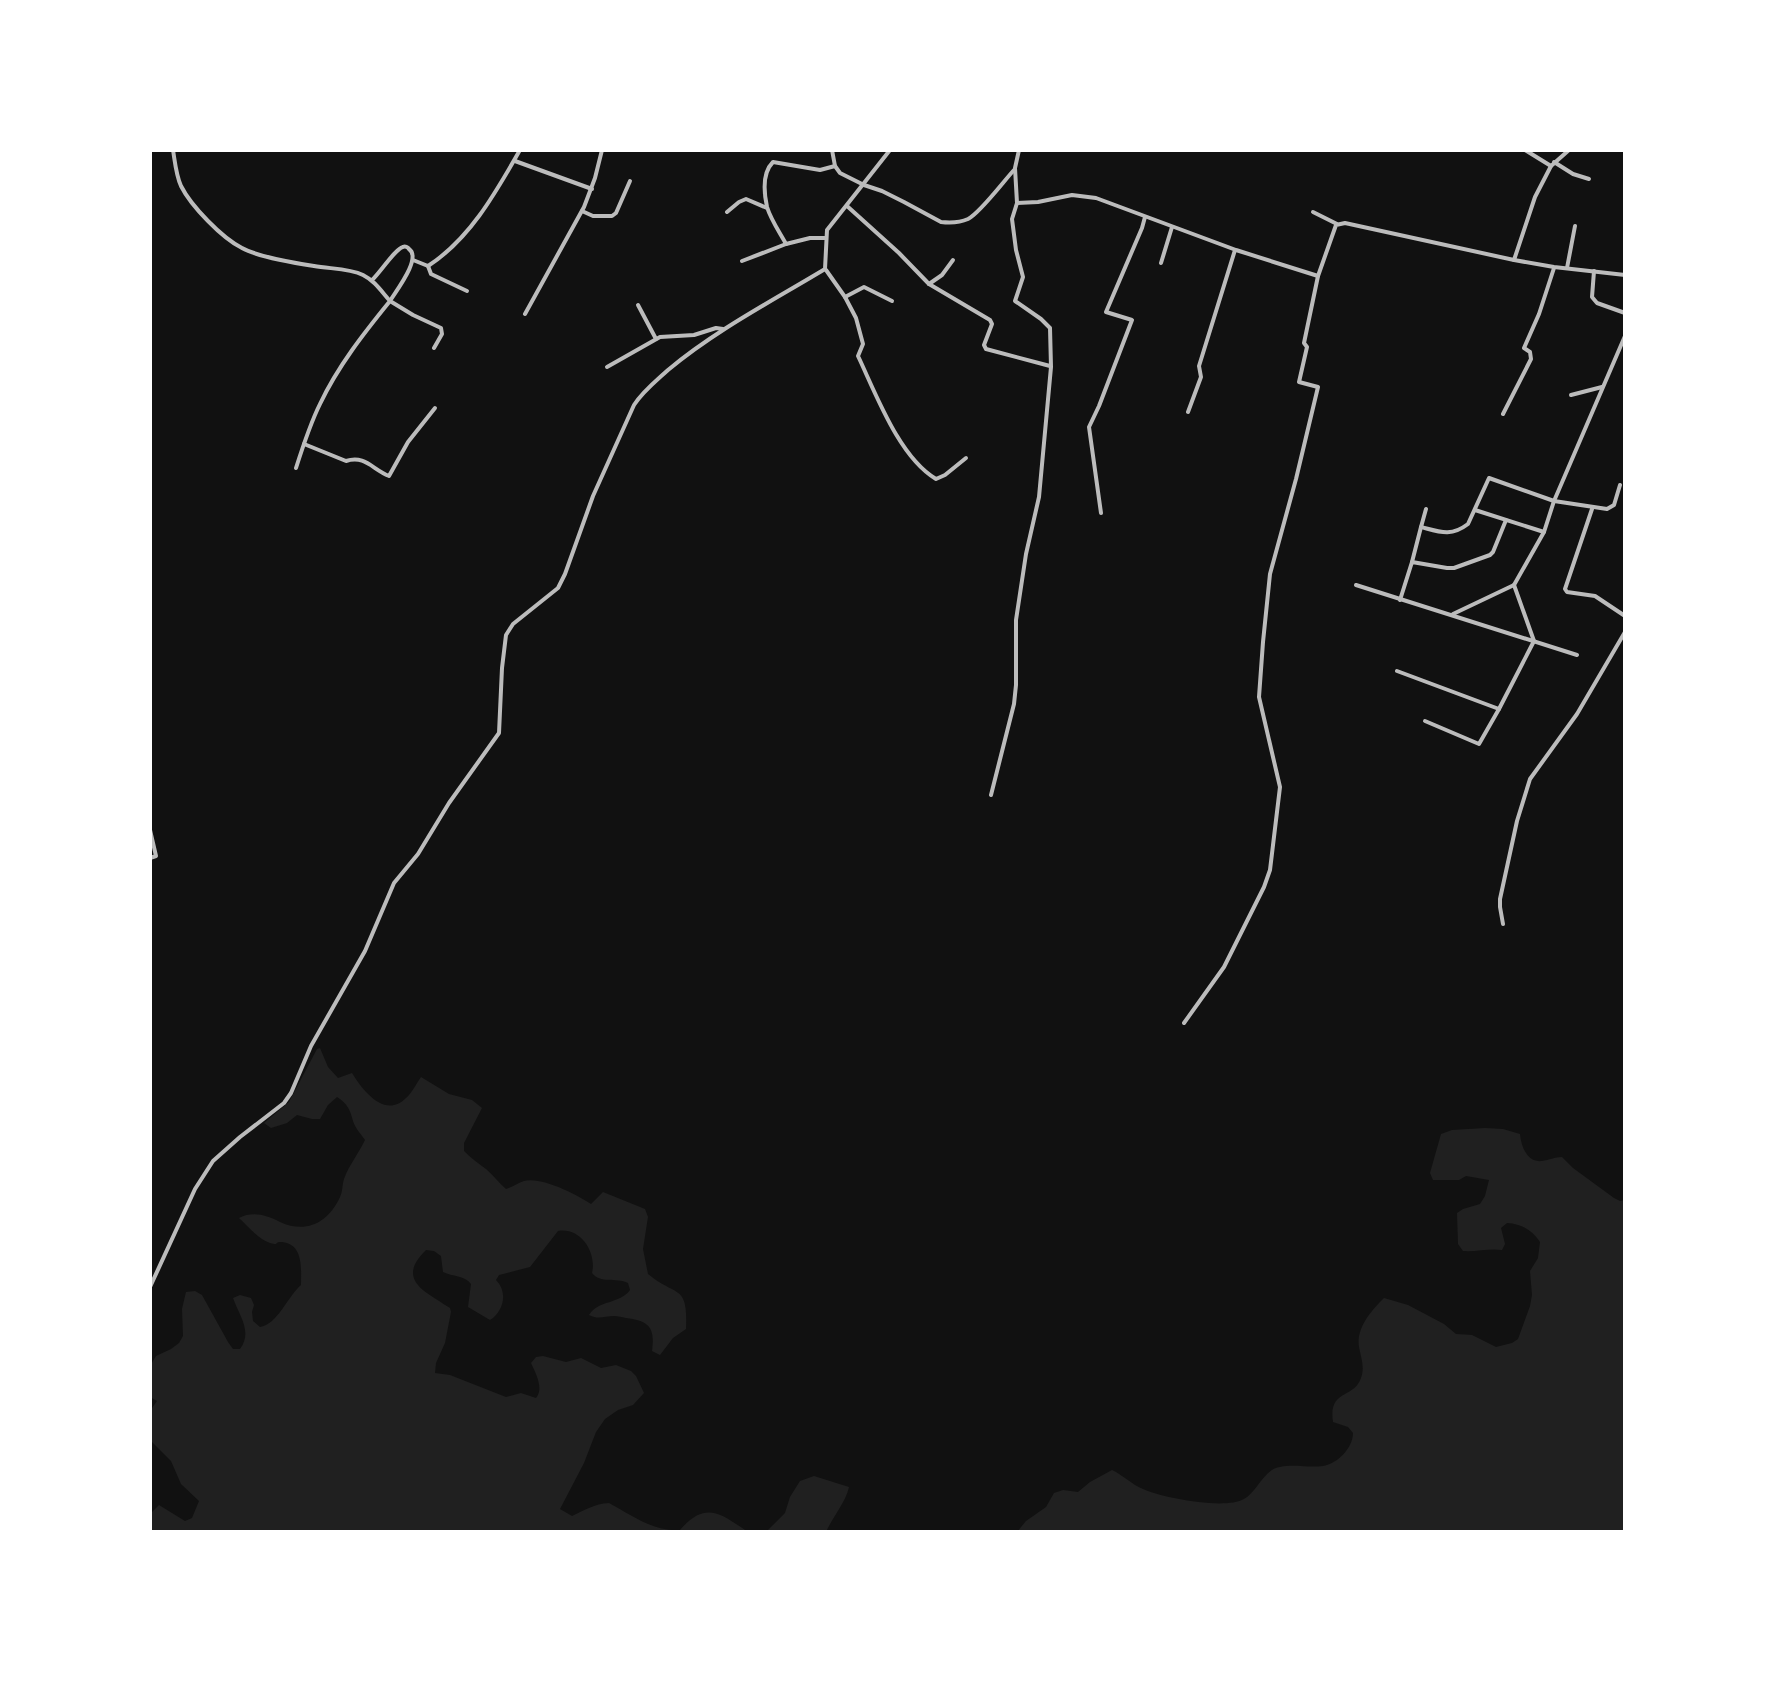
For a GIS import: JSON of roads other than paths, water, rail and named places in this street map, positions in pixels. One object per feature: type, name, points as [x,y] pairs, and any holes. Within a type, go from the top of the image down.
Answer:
[{"type":"street","points":[[173,150],[182,188],[221,233],[251,252],[357,273],[372,280],[390,301],[441,328],[442,334],[434,348]]},
{"type":"street","points":[[428,266],[459,240],[495,194],[520,150]]},
{"type":"street","points":[[525,314],[582,211],[592,189],[602,150]]},
{"type":"street","points":[[832,150],[835,166],[840,173],[941,222],[970,218],[1015,168]]},
{"type":"street","points":[[890,150],[827,230],[825,269],[856,318],[863,344],[858,356],[912,459],[924,472],[939,479],[966,458]]},
{"type":"street","points":[[991,795],[1014,704],[1016,620],[1039,497],[1051,367],[1050,328],[1015,301],[1023,277],[1012,219],[1017,203],[1015,168],[1019,150]]},
{"type":"street","points":[[1525,150],[1589,179]]},
{"type":"street","points":[[1514,260],[1535,197],[1553,164],[1569,150]]},
{"type":"street","points":[[514,161],[592,189]]},
{"type":"street","points":[[786,244],[767,208],[766,172],[771,163],[820,170],[835,166]]},
{"type":"street","points":[[582,211],[593,216],[612,216],[630,181]]},
{"type":"street","points":[[1017,203],[1064,196],[1096,198],[1236,250],[1318,276]]},
{"type":"street","points":[[727,212],[746,199],[767,208]]},
{"type":"street","points":[[847,206],[929,284],[990,320],[992,324],[984,345],[986,349],[1051,367]]},
{"type":"street","points":[[1313,212],[1337,224],[1345,223],[1514,260],[1625,275]]},
{"type":"street","points":[[1101,513],[1089,427],[1132,320],[1106,312],[1145,217]]},
{"type":"street","points":[[1184,1023],[1224,967],[1264,887],[1272,862],[1280,782],[1259,692],[1270,574],[1318,387],[1299,382],[1318,276],[1337,224]]},
{"type":"street","points":[[1567,268],[1575,226]]},
{"type":"street","points":[[1161,263],[1172,227]]},
{"type":"street","points":[[742,261],[786,244],[825,238]]},
{"type":"street","points":[[296,468],[320,403],[365,332],[390,301],[413,260],[410,249],[399,248],[372,280]]},
{"type":"street","points":[[1188,412],[1201,377],[1199,366],[1236,250]]},
{"type":"street","points":[[413,260],[428,266],[431,274],[467,291]]},
{"type":"street","points":[[929,284],[942,275],[953,260]]},
{"type":"street","points":[[1503,414],[1531,359],[1530,352],[1524,348],[1554,267]]},
{"type":"street","points":[[150,1287],[195,1189],[213,1161],[284,1103],[291,1093],[311,1046],[365,951],[394,883],[418,854],[449,803],[499,733],[506,635],[513,624],[558,588],[593,496],[634,405],[679,361],[723,329],[825,269]]},
{"type":"street","points":[[1594,271],[1594,300],[1625,313]]},
{"type":"street","points":[[845,297],[864,287],[892,301]]},
{"type":"street","points":[[638,305],[656,339]]},
{"type":"street","points":[[607,367],[656,339],[723,329]]},
{"type":"street","points":[[1453,614],[1514,585],[1544,532],[1554,501],[1625,336]]},
{"type":"street","points":[[1571,395],[1602,387]]},
{"type":"street","points":[[304,444],[346,461],[362,460],[389,476],[408,442],[435,408]]},
{"type":"street","points":[[1421,527],[1444,534],[1453,533],[1468,524],[1491,478],[1554,501],[1592,509],[1607,509],[1614,505],[1620,485]]},
{"type":"street","points":[[1400,600],[1426,509]]},
{"type":"street","points":[[1592,509],[1565,589],[1567,592],[1595,596],[1625,616]]},
{"type":"street","points":[[1475,510],[1544,532]]},
{"type":"street","points":[[1412,562],[1447,568],[1463,566],[1490,555],[1506,520]]},
{"type":"street","points":[[1356,585],[1577,655]]},
{"type":"street","points":[[1425,721],[1479,744],[1534,641],[1514,585]]},
{"type":"street","points":[[1503,924],[1500,899],[1514,832],[1530,779],[1577,714],[1625,632]]},
{"type":"street","points":[[1397,671],[1499,709]]},
{"type":"street","points":[[150,830],[156,856],[150,858]]}]
